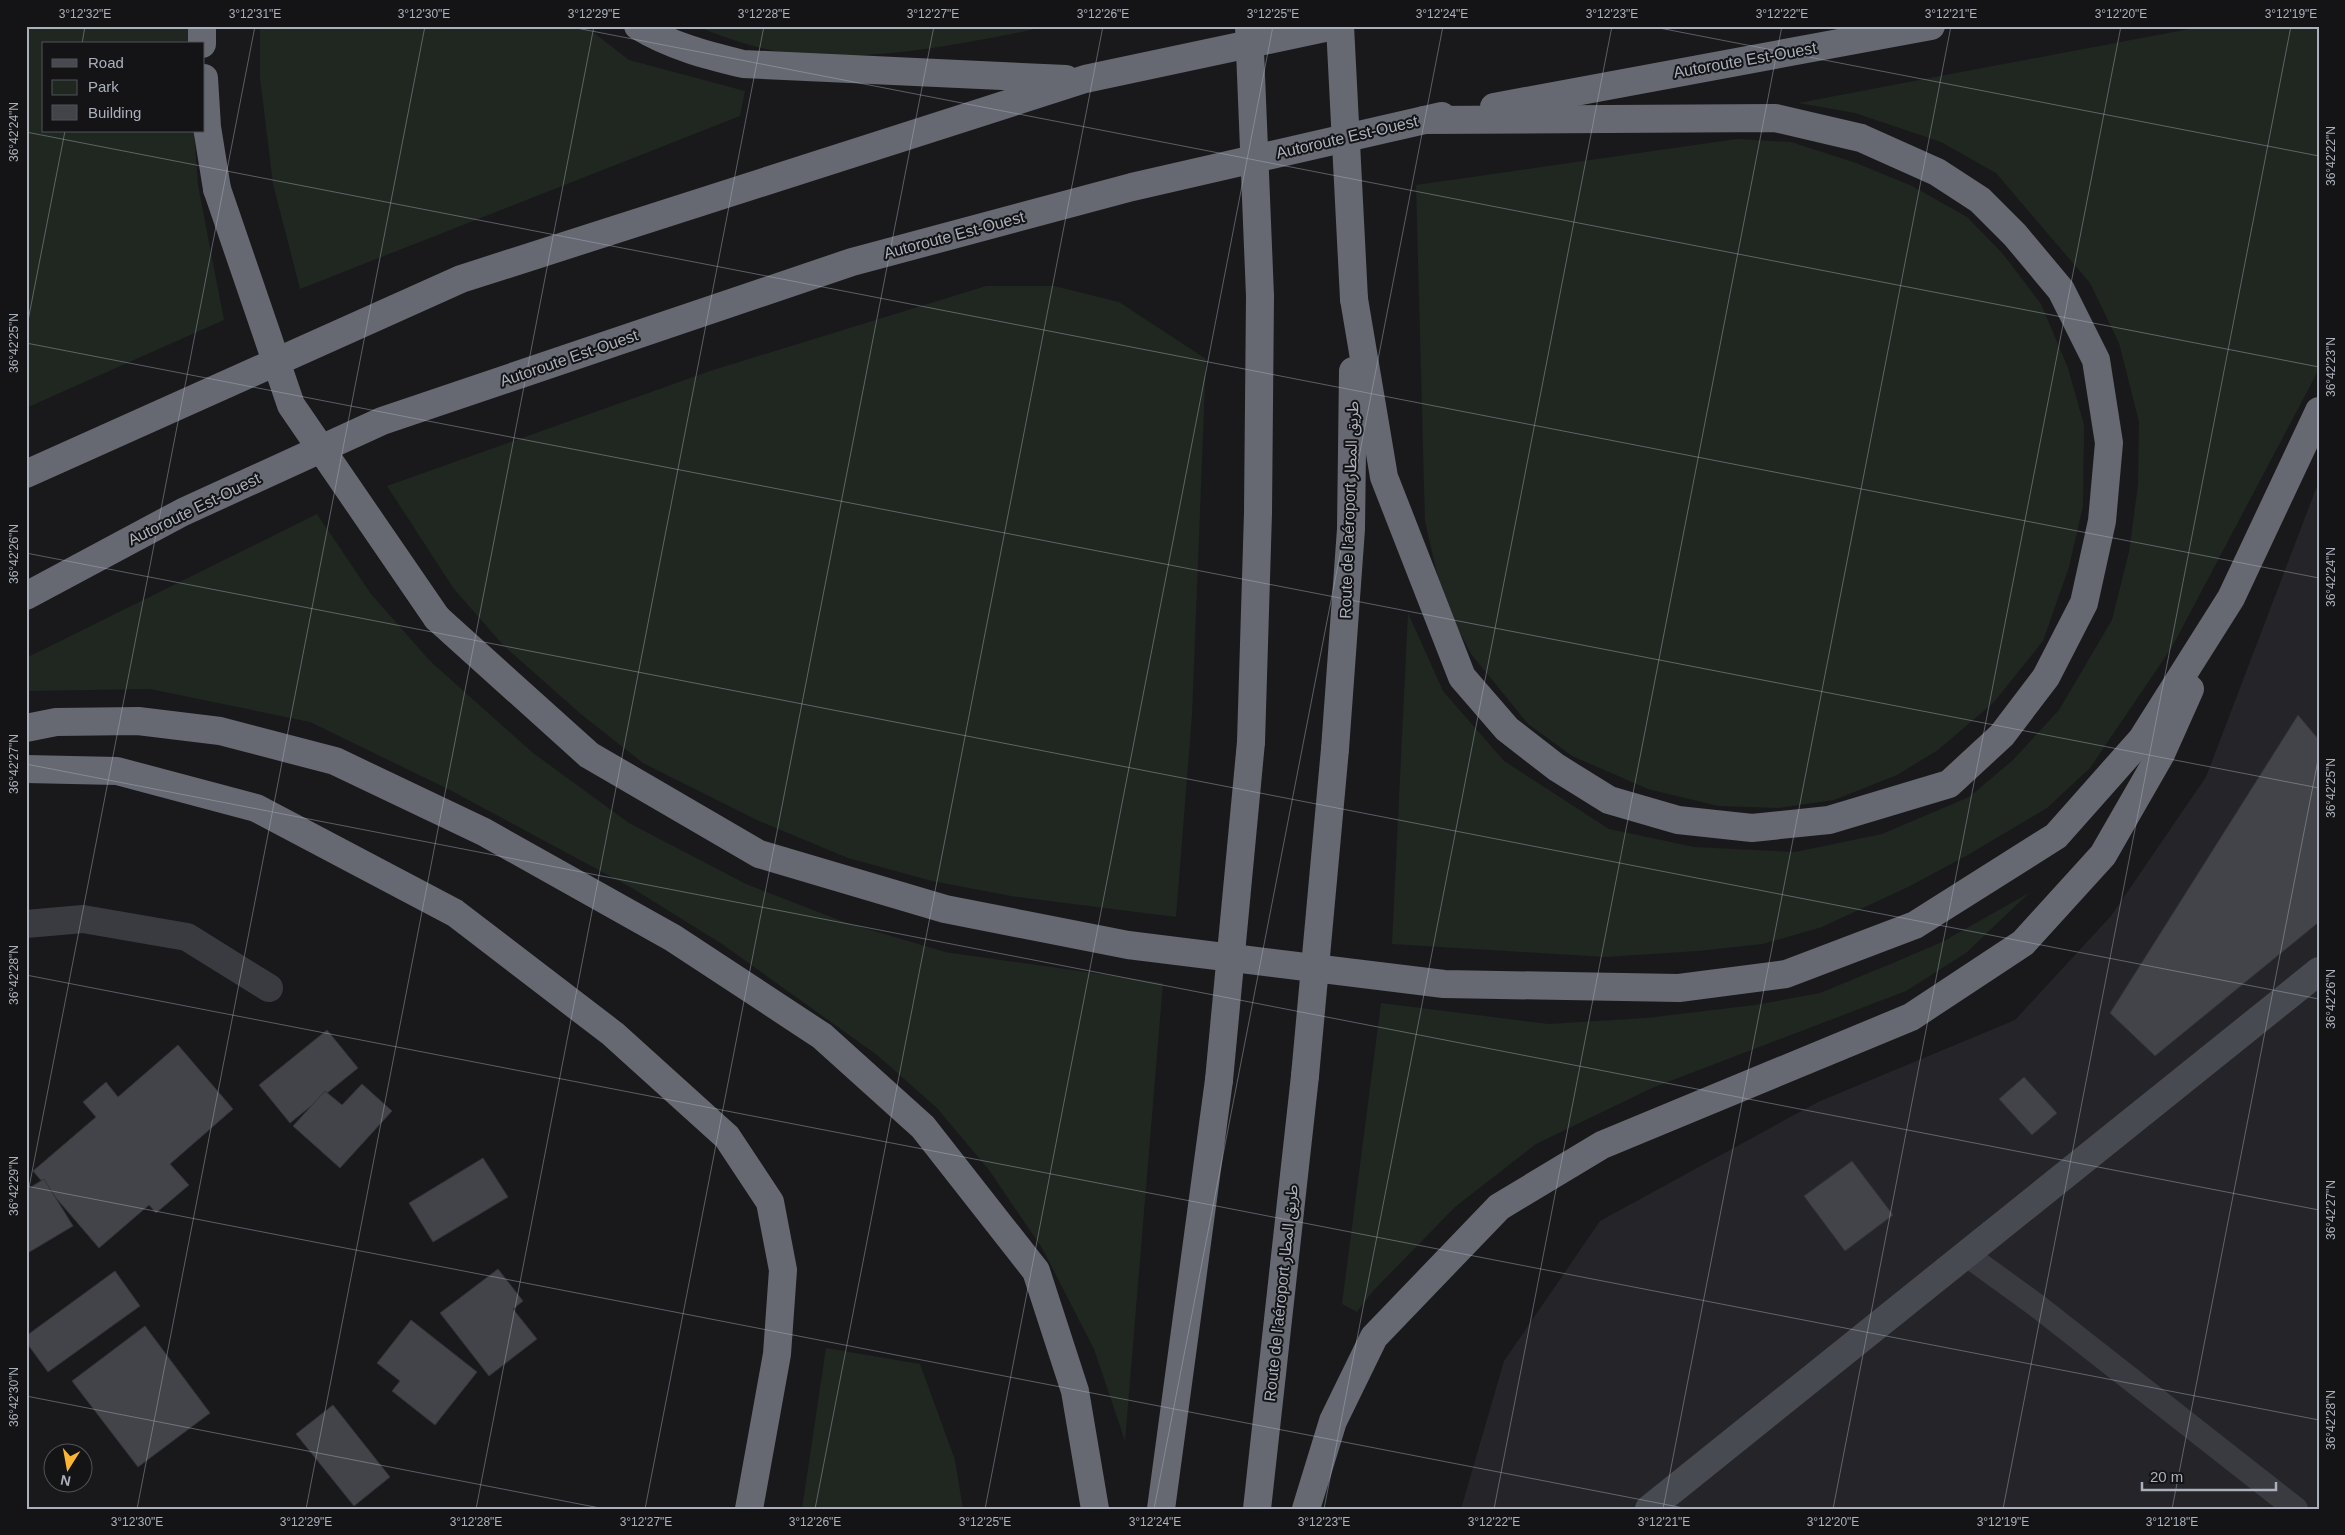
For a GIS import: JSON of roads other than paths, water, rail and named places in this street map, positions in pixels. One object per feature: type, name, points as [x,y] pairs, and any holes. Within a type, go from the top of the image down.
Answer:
[{"type":"highway","points":[[202,26],[202,42]]},
{"type":"highway","points":[[638,26],[654,36],[698,54],[743,64],[1084,79]]},
{"type":"highway","points":[[1161,1509],[1219,1080],[1251,742],[1258,513],[1260,296],[1249,26]]},
{"type":"highway","points":[[26,474],[461,279],[1084,79],[1334,26]]},
{"type":"highway","points":[[1340,26],[1354,299],[1384,477],[1462,677],[1507,729],[1556,766],[1609,800],[1678,820],[1752,828],[1829,820],[1949,784],[2002,735],[2046,677],[2084,603],[2102,521],[2109,443],[2096,360],[2061,290],[2016,235],[1980,200],[1938,172],[1861,138],[1775,118],[1424,120]]},
{"type":"highway","name":"Autoroute Est-Ouest","points":[[26,596],[183,512],[382,421],[852,262],[1132,187],[1424,120],[1930,26]]},
{"type":"highway","points":[[205,90],[217,189],[292,405],[438,618],[588,755],[759,854],[945,909],[1128,945],[1444,984],[1679,988],[1786,974],[1915,925],[2056,836],[2142,739],[2231,598]]},
{"type":"highway","name":"Route de l'aéroport طريق المطار","points":[[1257,1509],[1305,1076],[1335,749],[1351,529],[1354,299]]},
{"type":"highway","points":[[1306,1509],[1333,1421],[1374,1337],[1499,1207],[1602,1145],[1911,1017],[2023,943],[2103,855],[2161,754],[2231,598],[2319,411]]},
{"type":"highway","points":[[26,728],[56,722],[138,721],[220,731],[335,761],[484,832],[673,938],[822,1036],[922,1126],[1036,1272],[1075,1390],[1095,1509]]},
{"type":"highway","points":[[26,769],[117,771],[256,808],[455,913],[613,1034],[727,1137],[770,1202],[783,1270],[777,1354],[749,1509]]},
{"type":"main road","points":[[1649,1509],[2319,971]]},
{"type":"street","points":[[26,924],[83,919],[188,937],[269,988]]},
{"type":"lane","points":[[1967,1255],[2036,1305],[2296,1509]]}]
